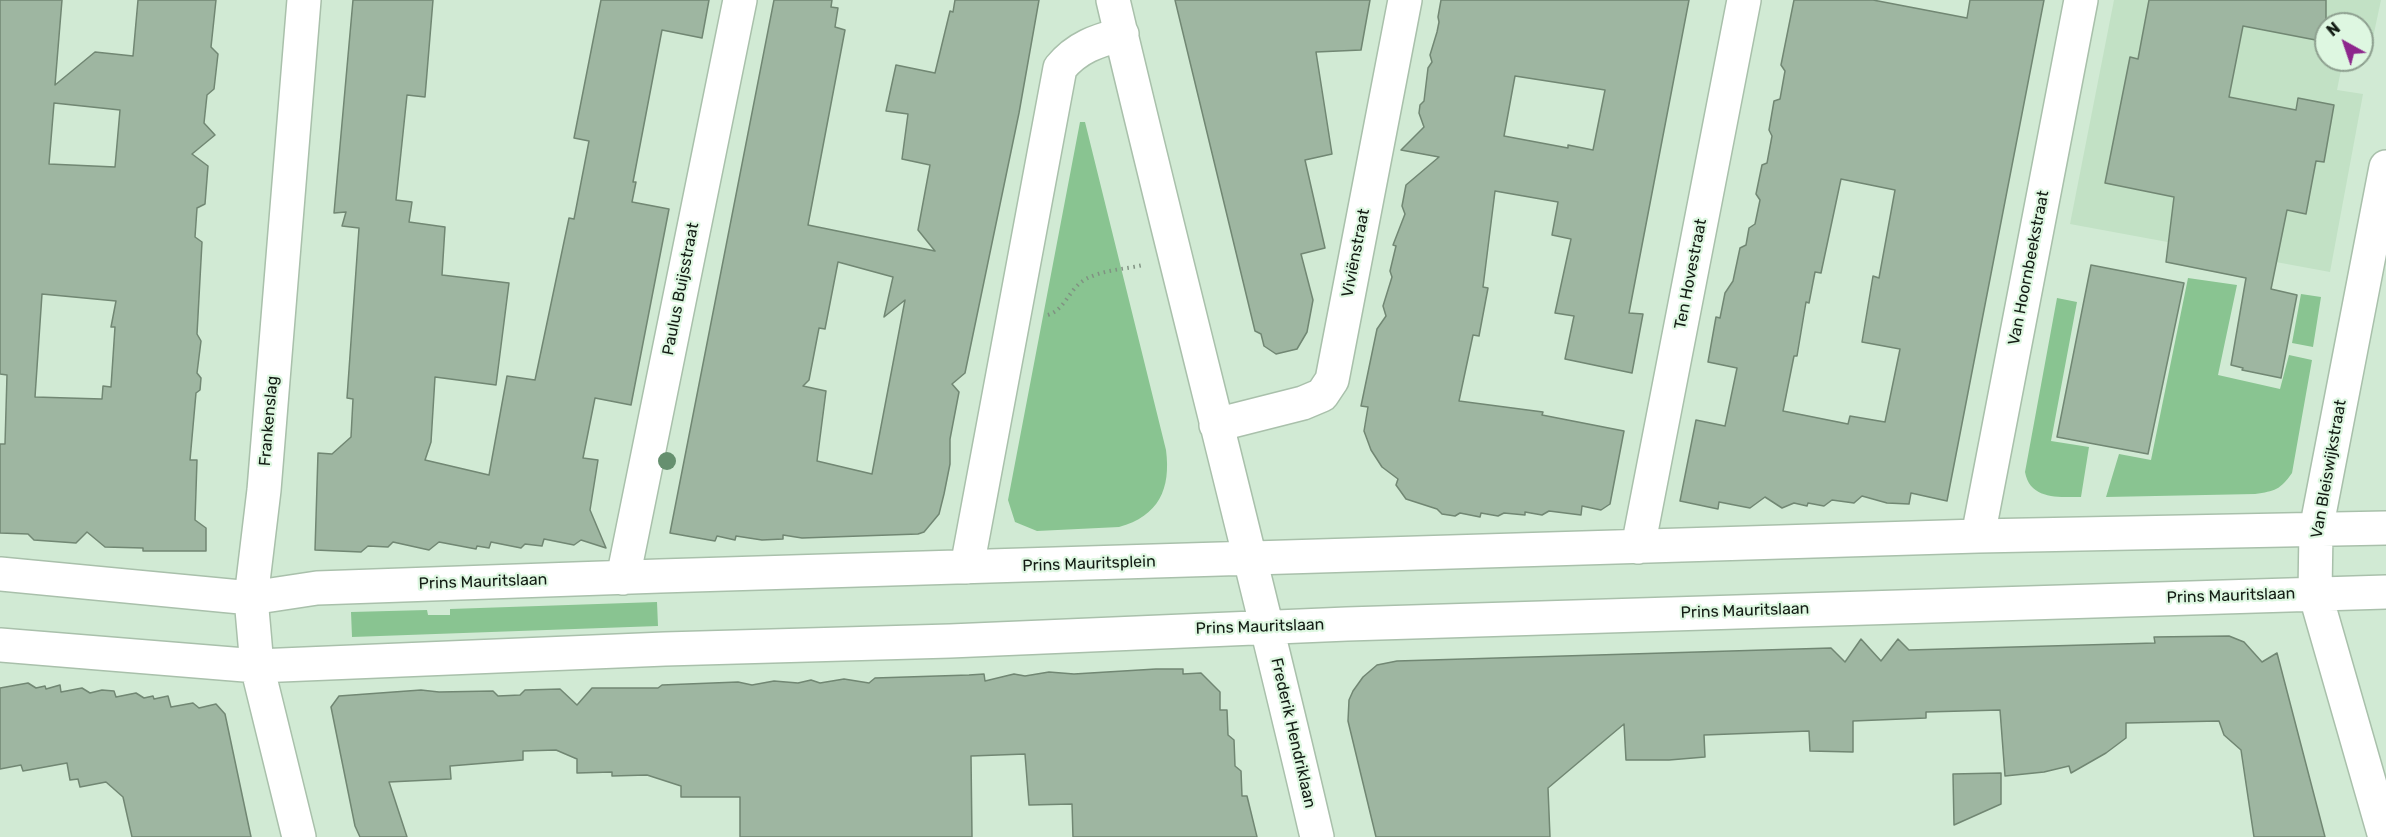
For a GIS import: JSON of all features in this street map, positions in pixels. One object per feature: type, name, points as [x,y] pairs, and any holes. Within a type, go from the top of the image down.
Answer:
[{"type":"street","name":"Frankenslag","points":[[299,837],[257,666],[251,598],[264,490],[304,0]]},
{"type":"street","name":"Paulus Buijsstraat","points":[[623,578],[740,0]]},
{"type":"street","points":[[1113,0],[1216,425],[1252,558],[1978,536],[2386,528]]},
{"type":"street","name":"Viviënstraat","points":[[1216,425],[1303,403],[1322,395],[1332,380],[1406,0]]},
{"type":"street","name":"Ten Hovestraat","points":[[1638,547],[1744,0]]},
{"type":"street","name":"Van Hoornbeekstraat","points":[[1978,536],[2081,0]]},
{"type":"street","points":[[968,567],[1060,68],[1071,55],[1093,42],[1122,34]]},
{"type":"street","name":"Van Bleiswijkstraat","points":[[2385,837],[2315,593],[2316,530],[2386,167]]},
{"type":"street","name":"Prins Mauritsplein","points":[[968,567],[1252,558]]},
{"type":"street","name":"Frederik Hendriklaan","points":[[1252,558],[1317,837]]},
{"type":"street","name":"Prins Mauritslaan","points":[[0,574],[251,598],[317,588],[968,567]]},
{"type":"street","name":"Prins Mauritslaan","points":[[257,666],[1269,627],[2386,592]]},
{"type":"street","points":[[0,645],[257,666]]},
{"type":"path","points":[[1015,315],[1043,317],[1058,312],[1073,290],[1086,279],[1176,258]]},
{"type":"shaded area","points":[[2114,0],[2381,0],[2374,33],[2374,12],[2314,12],[2314,72],[2341,72],[2337,90],[2363,94],[2330,272],[2070,224]]},
{"type":"green space","points":[[1080,122],[1085,122],[1166,450],[1166,477],[1164,489],[1153,508],[1133,522],[1119,527],[1037,531],[1015,522],[1008,500]]},
{"type":"green space","points":[[2188,278],[2237,285],[2218,375],[2280,389],[2289,355],[2312,360],[2292,473],[2276,489],[2255,494],[2106,497],[2119,454],[2151,460]]},
{"type":"green space","points":[[2301,294],[2321,297],[2313,347],[2292,343]]},
{"type":"green space","points":[[2057,298],[2077,302],[2051,441],[2089,447],[2081,497],[2055,496],[2039,492],[2028,481],[2025,472]]},
{"type":"green space","points":[[657,602],[658,626],[352,637],[351,612],[427,610],[428,615],[450,615],[450,609]]},
{"type":"building","points":[[0,0],[62,0],[55,85],[95,52],[133,56],[138,0],[216,0],[211,47],[218,54],[214,89],[207,95],[204,123],[215,135],[192,154],[208,166],[205,204],[197,208],[195,237],[202,242],[197,334],[201,341],[197,373],[201,378],[200,390],[196,393],[190,460],[197,460],[195,520],[206,528],[206,551],[143,551],[143,548],[105,547],[87,532],[76,543],[34,540],[28,534],[0,533],[0,444],[5,444],[7,375],[0,374]],"holes":[[[54,103],[120,110],[115,167],[49,164]],[[42,294],[116,301],[111,327],[115,327],[111,387],[103,386],[102,399],[35,397]]]},
{"type":"building","points":[[353,0],[433,0],[425,97],[407,95],[396,200],[412,202],[409,222],[445,227],[442,275],[509,283],[496,385],[435,377],[431,442],[425,460],[489,475],[507,376],[535,380],[569,218],[574,219],[589,141],[574,138],[601,0],[709,0],[702,38],[662,30],[633,182],[636,182],[632,202],[669,209],[631,405],[595,398],[583,458],[598,460],[590,510],[606,548],[581,540],[574,545],[544,539],[542,546],[525,544],[521,548],[491,542],[489,548],[477,546],[476,549],[439,542],[429,550],[393,542],[388,547],[368,546],[361,552],[315,550],[318,453],[332,454],[351,437],[353,399],[347,398],[359,228],[342,226],[346,212],[334,213]]},
{"type":"building","points":[[774,0],[832,0],[831,7],[838,8],[835,27],[845,30],[808,225],[935,251],[918,230],[930,165],[902,159],[908,114],[886,111],[896,65],[935,73],[950,11],[953,12],[955,0],[1039,0],[1019,113],[965,373],[952,384],[959,392],[950,439],[950,464],[939,514],[924,532],[918,534],[802,538],[783,535],[783,539],[762,540],[736,536],[735,540],[717,536],[715,541],[670,533]],"holes":[[[838,262],[893,277],[884,317],[905,300],[872,474],[817,461],[826,391],[803,386],[809,380],[819,328],[825,329]]]},
{"type":"building","points":[[1175,0],[1370,0],[1361,50],[1316,52],[1332,154],[1305,160],[1325,248],[1301,254],[1313,300],[1307,332],[1297,349],[1276,354],[1264,346],[1261,334],[1255,331]]},
{"type":"building","points":[[1441,0],[1689,0],[1629,313],[1643,314],[1632,373],[1565,359],[1574,316],[1555,313],[1571,239],[1552,235],[1558,202],[1495,191],[1483,287],[1488,288],[1479,336],[1473,335],[1459,401],[1543,412],[1542,415],[1624,431],[1610,504],[1601,510],[1582,506],[1581,515],[1549,511],[1542,515],[1525,512],[1525,515],[1504,513],[1498,516],[1481,513],[1480,517],[1460,513],[1455,516],[1442,514],[1437,509],[1406,499],[1396,485],[1398,479],[1382,467],[1371,450],[1364,431],[1368,407],[1361,406],[1377,329],[1386,316],[1383,306],[1392,277],[1390,271],[1396,246],[1393,245],[1405,214],[1402,206],[1406,185],[1439,157],[1401,150],[1424,127],[1419,113],[1420,105],[1424,101],[1428,68],[1432,62],[1430,55],[1437,32]],"holes":[[[1515,76],[1605,90],[1593,150],[1568,145],[1568,148],[1504,136]]]},
{"type":"building","points":[[1794,0],[1873,0],[1967,18],[1970,0],[2044,0],[1947,501],[1911,493],[1909,504],[1887,503],[1862,496],[1854,503],[1832,500],[1824,506],[1794,503],[1782,508],[1765,497],[1750,508],[1719,502],[1718,509],[1680,501],[1696,420],[1725,426],[1737,368],[1708,362],[1716,317],[1720,318],[1725,293],[1733,281],[1740,248],[1746,245],[1749,228],[1755,224],[1760,200],[1756,194],[1762,165],[1767,163],[1772,136],[1769,130],[1774,101],[1780,99],[1785,71],[1781,65]],"holes":[[[1841,179],[1895,190],[1879,278],[1873,276],[1862,342],[1900,349],[1885,422],[1850,416],[1848,424],[1783,411],[1794,356],[1797,356],[1806,302],[1809,303],[1815,272],[1821,273]]]},
{"type":"building","points":[[2149,0],[2326,0],[2326,12],[2314,12],[2314,40],[2243,26],[2229,97],[2296,110],[2298,98],[2334,105],[2324,162],[2316,161],[2306,214],[2287,210],[2271,289],[2297,295],[2281,378],[2242,370],[2243,368],[2231,365],[2246,278],[2166,262],[2174,197],[2105,183],[2130,57],[2138,59]]},
{"type":"building","points":[[2091,265],[2184,283],[2148,454],[2057,437]]},
{"type":"building","points":[[2229,636],[2244,642],[2262,662],[2277,653],[2325,837],[2254,837],[2241,750],[2224,735],[2219,721],[2126,723],[2126,738],[2106,753],[2071,773],[2069,766],[2044,772],[2005,776],[2000,710],[1926,712],[1926,718],[1853,721],[1853,752],[1810,751],[1809,731],[1704,735],[1705,757],[1669,760],[1626,760],[1624,724],[1548,788],[1550,837],[1376,837],[1348,721],[1349,700],[1363,677],[1377,665],[1397,661],[1831,648],[1845,662],[1861,639],[1881,661],[1898,639],[1909,650],[2155,643],[2154,637]]},
{"type":"building","points":[[1183,669],[1183,674],[1201,673],[1220,692],[1220,710],[1227,710],[1228,735],[1234,740],[1235,766],[1241,771],[1242,796],[1247,796],[1257,837],[1073,837],[1072,804],[1029,805],[1025,754],[971,756],[972,837],[740,837],[740,797],[681,797],[681,786],[647,775],[612,776],[612,772],[577,773],[577,759],[556,750],[523,751],[523,760],[450,766],[451,779],[389,782],[407,837],[360,837],[355,826],[331,707],[339,696],[421,690],[493,691],[498,696],[520,695],[525,690],[560,689],[577,705],[592,688],[658,688],[662,685],[738,682],[752,685],[774,681],[798,683],[811,680],[820,683],[844,679],[869,683],[875,678],[984,674],[985,681],[1014,674],[1025,676],[1049,672],[1074,674]]},
{"type":"building","points":[[28,683],[36,688],[45,686],[46,689],[60,685],[61,692],[82,688],[90,693],[102,690],[114,691],[116,697],[136,693],[144,698],[153,696],[154,699],[168,696],[171,707],[193,703],[199,708],[216,704],[225,714],[251,837],[132,837],[123,797],[106,782],[80,787],[78,779],[70,780],[67,763],[23,771],[21,765],[0,769],[0,688]]},
{"type":"building","points":[[2001,773],[2001,804],[1954,825],[1953,774]]}]
